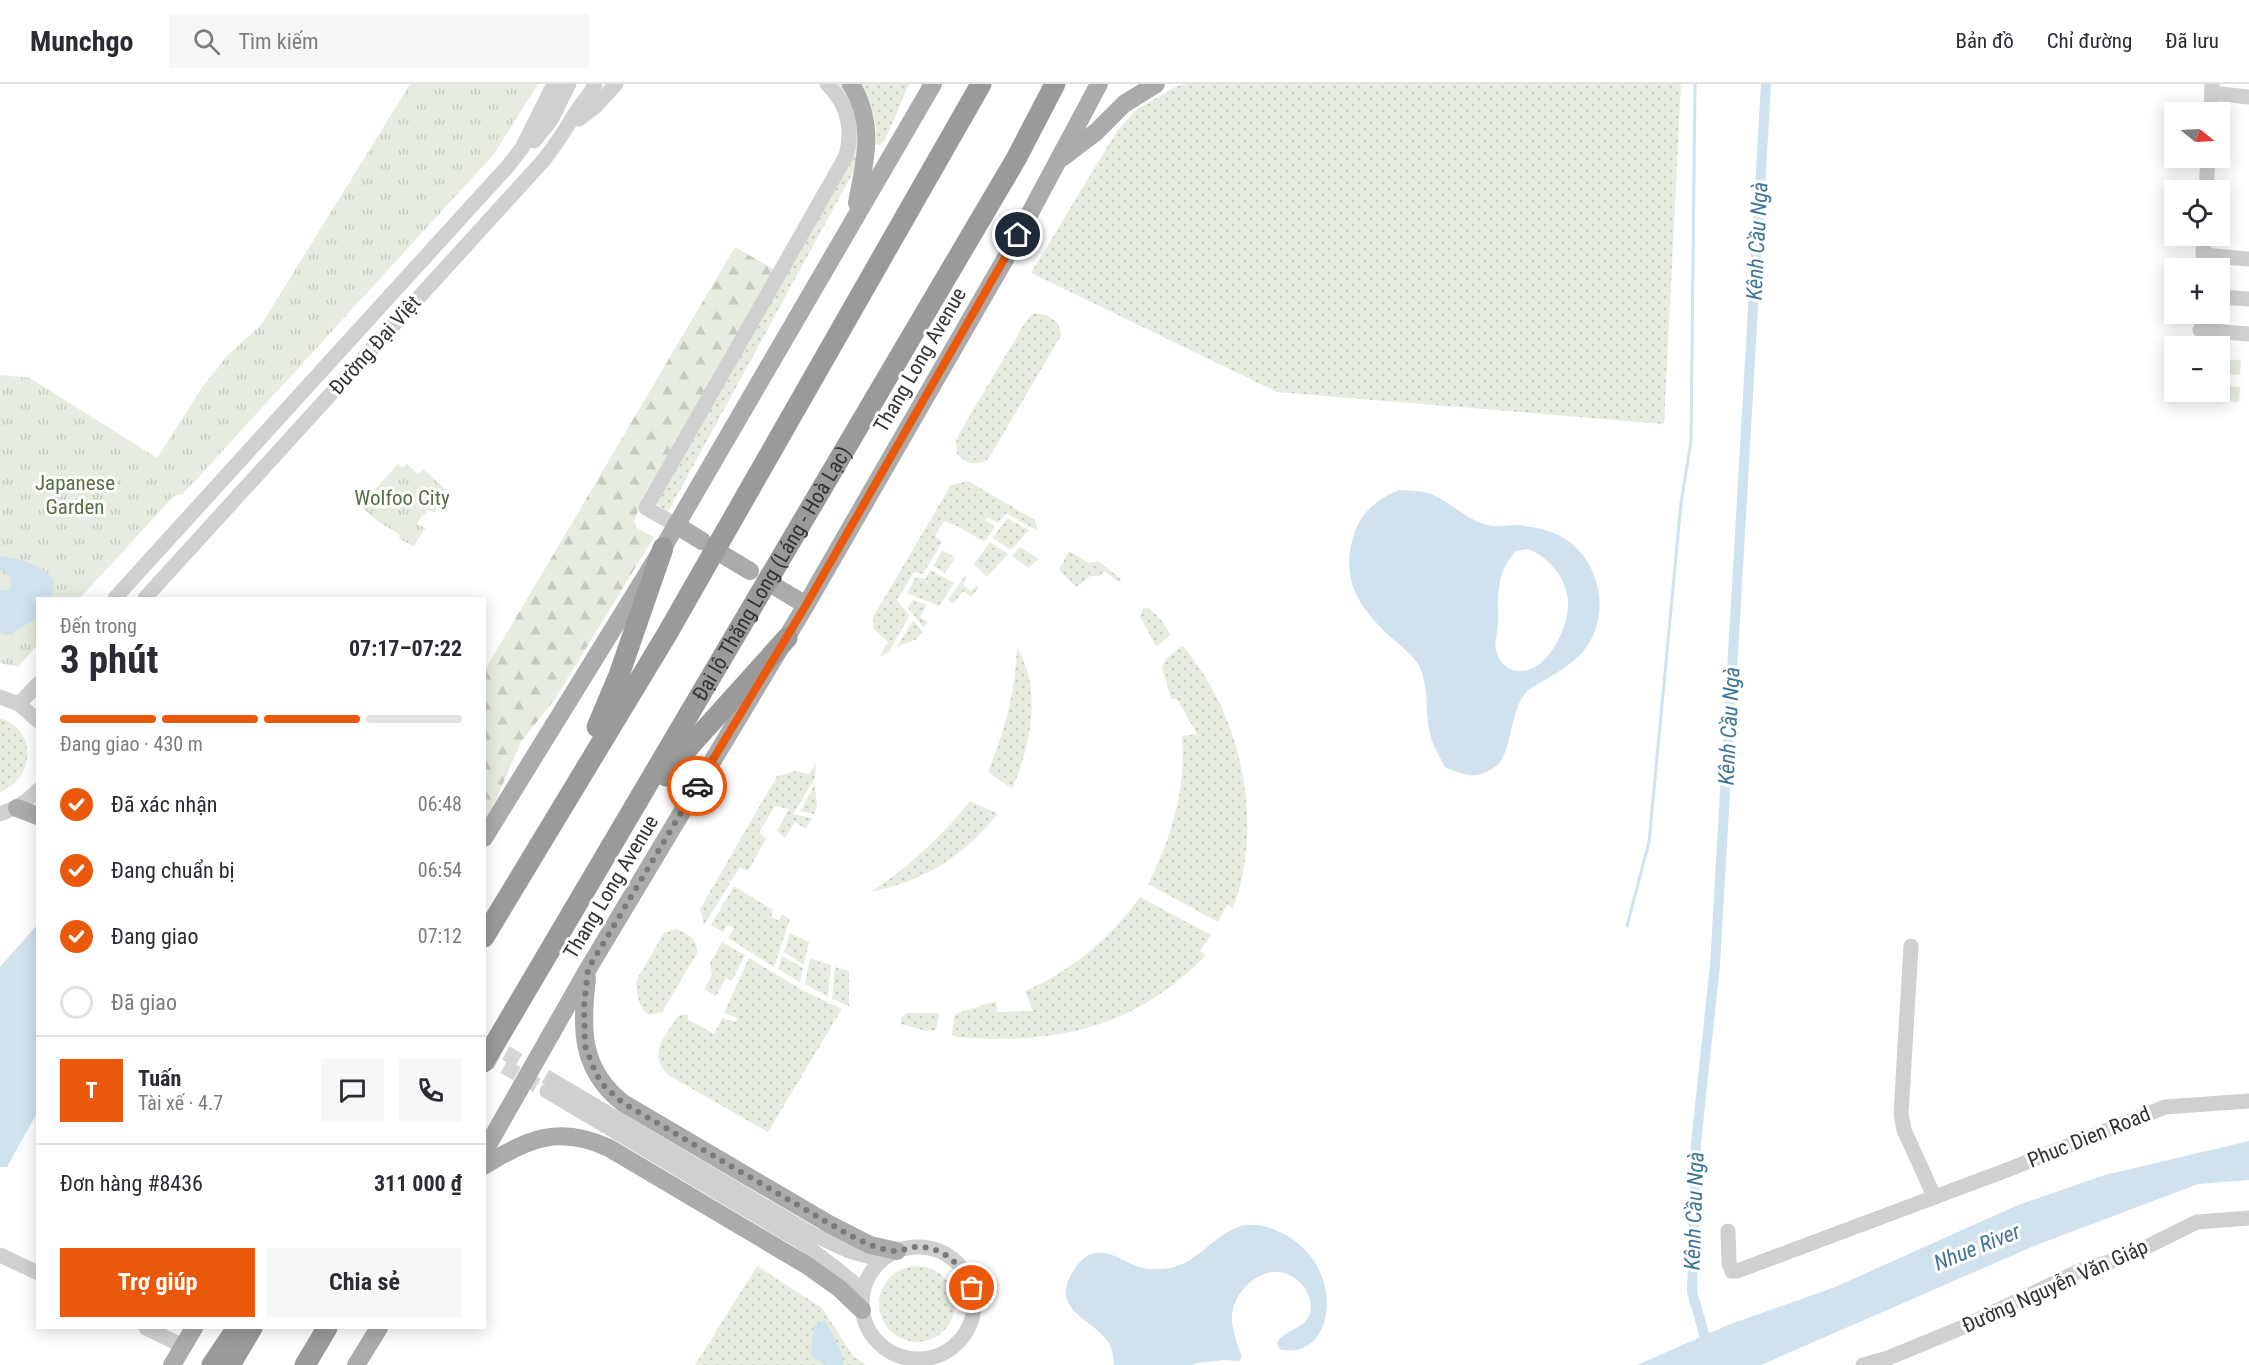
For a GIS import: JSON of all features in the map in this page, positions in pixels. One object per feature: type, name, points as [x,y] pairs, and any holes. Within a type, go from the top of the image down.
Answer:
[{"type":"highway","points":[[486,935],[667,634],[981,84]]},
{"type":"highway","name":"Đại lộ Thăng Long (Láng - Hoà Lạc)","points":[[486,1059],[1016,159],[1055,84]]},
{"type":"highway","points":[[486,922],[601,721],[663,548]]},
{"type":"highway","points":[[557,941],[604,878],[648,798],[689,747],[786,638]]},
{"type":"highway","points":[[212,1365],[236,1329]]},
{"type":"highway","points":[[230,1365],[251,1329]]},
{"type":"highway","points":[[305,1365],[326,1329]]},
{"type":"highway","points":[[320,1365],[339,1329]]},
{"type":"main road","points":[[851,84],[862,106],[867,134],[867,150],[855,217]]},
{"type":"main road","points":[[486,835],[663,548],[933,84]]},
{"type":"main road","name":"Thang Long Avenue","points":[[486,1148],[588,969],[806,605],[1008,254],[1099,84]]},
{"type":"main road","points":[[1059,159],[1096,132],[1124,104],[1156,84]]},
{"type":"main road","points":[[676,525],[702,541]]},
{"type":"main road","points":[[725,556],[750,571]]},
{"type":"main road","points":[[771,584],[806,605]]},
{"type":"main road","points":[[24,803],[36,814]]},
{"type":"main road","points":[[588,969],[584,1007],[585,1046],[596,1074],[613,1095],[829,1224],[890,1255]]},
{"type":"main road","points":[[486,1165],[522,1145],[545,1138],[565,1135],[589,1139],[609,1148],[808,1266],[840,1289],[862,1310]]},
{"type":"main road","points":[[172,1365],[193,1329]]},
{"type":"main road","points":[[356,1365],[378,1329]]},
{"type":"street","points":[[564,132],[596,106],[616,84]]},
{"type":"street","points":[[676,525],[646,508],[846,156],[849,137],[848,117],[836,93],[827,84]]},
{"type":"street","name":"Đường Đại Việt","points":[[116,597],[508,166],[563,86]]},
{"type":"street","name":"Đường Đại Việt","points":[[146,597],[543,161],[575,114],[588,86]]},
{"type":"street","points":[[2212,88],[2249,97]]},
{"type":"street","points":[[2203,246],[2203,255],[2249,259]]},
{"type":"street","points":[[2230,298],[2249,299]]},
{"type":"street","points":[[2200,330],[2249,334]]},
{"type":"street","points":[[164,546],[179,561]]},
{"type":"street","points":[[19,704],[36,686]]},
{"type":"street","points":[[0,698],[19,704],[36,718]]},
{"type":"street","points":[[1911,946],[1901,1114],[1904,1130],[1934,1196]]},
{"type":"street","points":[[863,1291],[801,1242],[550,1086],[812,1234],[849,1251],[890,1255],[916,1247],[934,1249],[951,1258],[964,1271],[972,1288],[974,1306],[970,1324],[960,1340],[946,1352],[928,1359],[910,1359],[892,1354],[877,1343],[867,1328],[862,1310],[863,1291],[869,1274],[890,1255]]},
{"type":"street","name":"Phuc Dien Road","points":[[1728,1231],[1729,1263],[1732,1270],[1737,1271],[2007,1170],[2165,1107],[2249,1101]]},
{"type":"street","name":"Đường Nguyễn Văn Giáp","points":[[1863,1365],[1888,1358],[1961,1328],[2077,1272],[2128,1256],[2198,1222],[2249,1218]]},
{"type":"street","points":[[0,1255],[36,1272]]},
{"type":"street","points":[[148,1329],[183,1346]]},
{"type":"green space","name":"Japanese Garden","points":[[410,84],[538,84],[494,154],[183,494],[174,496],[81,597],[36,597],[36,646],[18,667],[0,663],[0,375],[30,378],[157,458],[203,386],[227,356],[261,325]]},
{"type":"green space","points":[[837,84],[845,84],[857,105],[861,158],[668,512],[658,505],[658,502],[855,146],[856,129],[851,105]]},
{"type":"green space","points":[[860,84],[909,84],[885,140],[879,145],[876,145],[875,121],[871,106]]},
{"type":"green space","points":[[1187,84],[1681,84],[1664,424],[1277,392],[1031,273],[1117,131],[1136,110],[1177,86]]},
{"type":"green space","points":[[735,247],[775,270],[638,511],[634,521],[637,528],[654,537],[555,699],[521,742],[486,817],[486,668]]},
{"type":"green space","points":[[1035,313],[1048,316],[1058,323],[1061,335],[989,458],[977,464],[969,462],[957,455],[956,442],[959,434],[1023,326]]},
{"type":"green space","points":[[2230,359],[2241,360],[2240,375],[2230,374]]},
{"type":"green space","points":[[2230,386],[2240,387],[2239,402],[2230,401]]},
{"type":"green space","name":"Wolfoo City","points":[[398,464],[403,468],[407,464],[418,474],[423,469],[447,491],[434,513],[428,510],[424,516],[422,515],[417,524],[425,528],[414,546],[399,539],[400,535],[379,522],[360,506]]},
{"type":"green space","points":[[968,481],[1035,520],[1038,531],[1006,513],[998,523],[987,517],[985,520],[995,527],[984,542],[944,521],[935,536],[942,542],[923,574],[914,572],[897,600],[909,616],[889,652],[879,657],[888,642],[874,629],[873,617],[951,485]]},
{"type":"green space","points":[[1007,518],[1029,530],[1011,550],[993,538]]},
{"type":"green space","points":[[990,542],[1008,554],[987,577],[974,564]]},
{"type":"green space","points":[[1020,547],[1039,559],[1028,568],[1012,556]]},
{"type":"green space","points":[[943,550],[955,558],[945,573],[933,566]]},
{"type":"green space","points":[[1069,551],[1089,563],[1098,561],[1121,579],[1119,582],[1104,571],[1099,576],[1090,576],[1076,587],[1059,570]]},
{"type":"green space","points":[[931,570],[954,583],[939,606],[907,593],[916,577],[925,579]]},
{"type":"green space","points":[[965,576],[967,577],[963,585],[971,591],[976,585],[979,587],[971,597],[963,591],[954,604],[948,600]]},
{"type":"green space","points":[[913,600],[927,605],[920,617],[928,622],[924,628],[908,608]]},
{"type":"green space","points":[[1144,607],[1160,618],[1170,635],[1157,646],[1140,616]]},
{"type":"green space","points":[[913,620],[922,631],[917,639],[897,647]]},
{"type":"green space","points":[[1181,646],[1204,675],[1223,710],[1241,765],[1246,794],[1246,853],[1241,881],[1233,908],[1227,905],[1218,922],[1148,884],[1164,848],[1176,812],[1182,775],[1182,736],[1197,734],[1177,699],[1171,699],[1162,667],[1166,659]]},
{"type":"green space","points":[[1017,648],[1025,664],[1032,700],[1024,755],[1012,789],[988,772],[1008,711]]},
{"type":"green space","points":[[0,718],[12,724],[21,733],[26,743],[27,754],[20,776],[12,785],[0,792]]},
{"type":"green space","points":[[816,763],[815,778],[793,814],[812,818],[806,829],[795,822],[785,838],[777,831],[789,809],[775,806],[759,832],[766,839],[748,871],[740,867],[704,925],[700,909],[777,776],[795,771],[809,774]]},
{"type":"green space","points":[[815,784],[817,807],[814,814],[800,811]]},
{"type":"green space","points":[[970,801],[998,814],[971,842],[942,865],[908,881],[871,892],[924,850]]},
{"type":"green space","points":[[734,886],[773,910],[771,917],[779,921],[782,915],[790,919],[774,967],[728,938],[734,928],[728,925],[723,932],[711,925]]},
{"type":"green space","points":[[1140,897],[1211,935],[1200,951],[1206,955],[1179,980],[1151,1000],[1122,1015],[1060,1034],[993,1039],[952,1035],[954,1017],[957,1013],[996,1001],[997,1012],[1033,1011],[1025,991],[1059,973],[1089,952],[1116,926]]},
{"type":"green space","points":[[675,929],[684,932],[694,940],[697,953],[662,1012],[649,1015],[638,999],[637,979],[664,933]]},
{"type":"green space","points":[[790,933],[809,942],[804,965],[784,952]]},
{"type":"green space","points":[[722,942],[745,955],[732,981],[726,978],[716,996],[704,989],[712,975],[710,963]]},
{"type":"green space","points":[[782,956],[803,968],[800,982],[778,969]]},
{"type":"green space","points":[[749,958],[802,990],[842,1009],[768,1132],[668,1075],[659,1059],[660,1045],[678,1016],[689,1015],[687,1019],[714,1034],[722,1018],[736,1022],[737,1018],[724,1013]]},
{"type":"green space","points":[[810,958],[831,965],[828,997],[805,984]]},
{"type":"green space","points":[[835,967],[849,971],[849,1006],[832,999]]},
{"type":"green space","points":[[907,1013],[938,1013],[936,1030],[926,1031],[901,1024],[901,1017]]},
{"type":"green space","points":[[757,1266],[822,1308],[853,1356],[866,1365],[695,1365]]},
{"type":"green space","points":[[917,1266],[931,1269],[944,1277],[952,1290],[955,1304],[952,1318],[944,1331],[931,1339],[917,1342],[903,1339],[890,1331],[882,1318],[879,1304],[882,1290],[890,1277],[903,1269]]},
{"type":"water","points":[[1399,490],[1431,494],[1483,524],[1528,526],[1562,537],[1577,548],[1588,563],[1595,579],[1599,597],[1599,615],[1594,633],[1585,649],[1569,665],[1526,692],[1519,703],[1501,761],[1477,775],[1459,773],[1445,767],[1430,734],[1426,689],[1417,662],[1373,619],[1364,608],[1352,584],[1349,557],[1358,523],[1375,504]],"holes":[[[1528,549],[1555,569],[1564,583],[1568,611],[1560,636],[1545,659],[1525,671],[1513,670],[1502,663],[1495,644],[1500,585],[1505,567],[1516,551]]]},
{"type":"water","points":[[0,556],[30,563],[49,574],[54,580],[52,597],[36,597],[36,619],[10,634],[0,633],[0,590],[9,590],[12,580],[6,572],[0,571]]},
{"type":"water","points":[[36,926],[36,1115],[7,1167],[0,1167],[0,967]]},
{"type":"water","name":"Nhue River","points":[[2249,1141],[2249,1180],[2198,1184],[2034,1246],[1761,1365],[1637,1365],[1728,1325],[1835,1287],[2018,1205],[2105,1175]]},
{"type":"water","points":[[1245,1225],[1259,1225],[1289,1237],[1310,1255],[1322,1277],[1327,1300],[1324,1322],[1315,1339],[1300,1349],[1279,1349],[1277,1343],[1280,1338],[1307,1319],[1311,1305],[1309,1297],[1295,1278],[1280,1272],[1264,1274],[1249,1283],[1234,1305],[1232,1322],[1242,1357],[1239,1361],[1225,1360],[1194,1365],[1114,1365],[1109,1343],[1069,1304],[1066,1295],[1067,1284],[1078,1264],[1091,1254],[1108,1254],[1145,1269],[1170,1268],[1198,1255],[1231,1230]]},
{"type":"water","points":[[825,1320],[842,1354],[843,1365],[825,1365],[811,1355],[814,1326]]},
{"type":"waterway","points":[[1627,926],[1649,842],[1681,503],[1691,441],[1695,84]]},
{"type":"waterway","name":"Kênh Cầu Ngà","points":[[1713,1365],[1692,1292],[1696,1143],[1715,965],[1766,84]]},
{"type":"tunnel","points":[[486,1041],[553,1081]]},
{"type":"tunnel","points":[[486,1056],[547,1091]]},
{"type":"way so far","points":[[697,786],[588,969],[583,1027],[585,1046],[596,1074],[605,1087],[623,1103],[849,1235],[883,1249],[897,1251],[916,1247],[934,1249],[951,1258],[964,1271],[972,1288]]},
{"type":"route","points":[[697,786],[806,605],[1018,235]]}]
